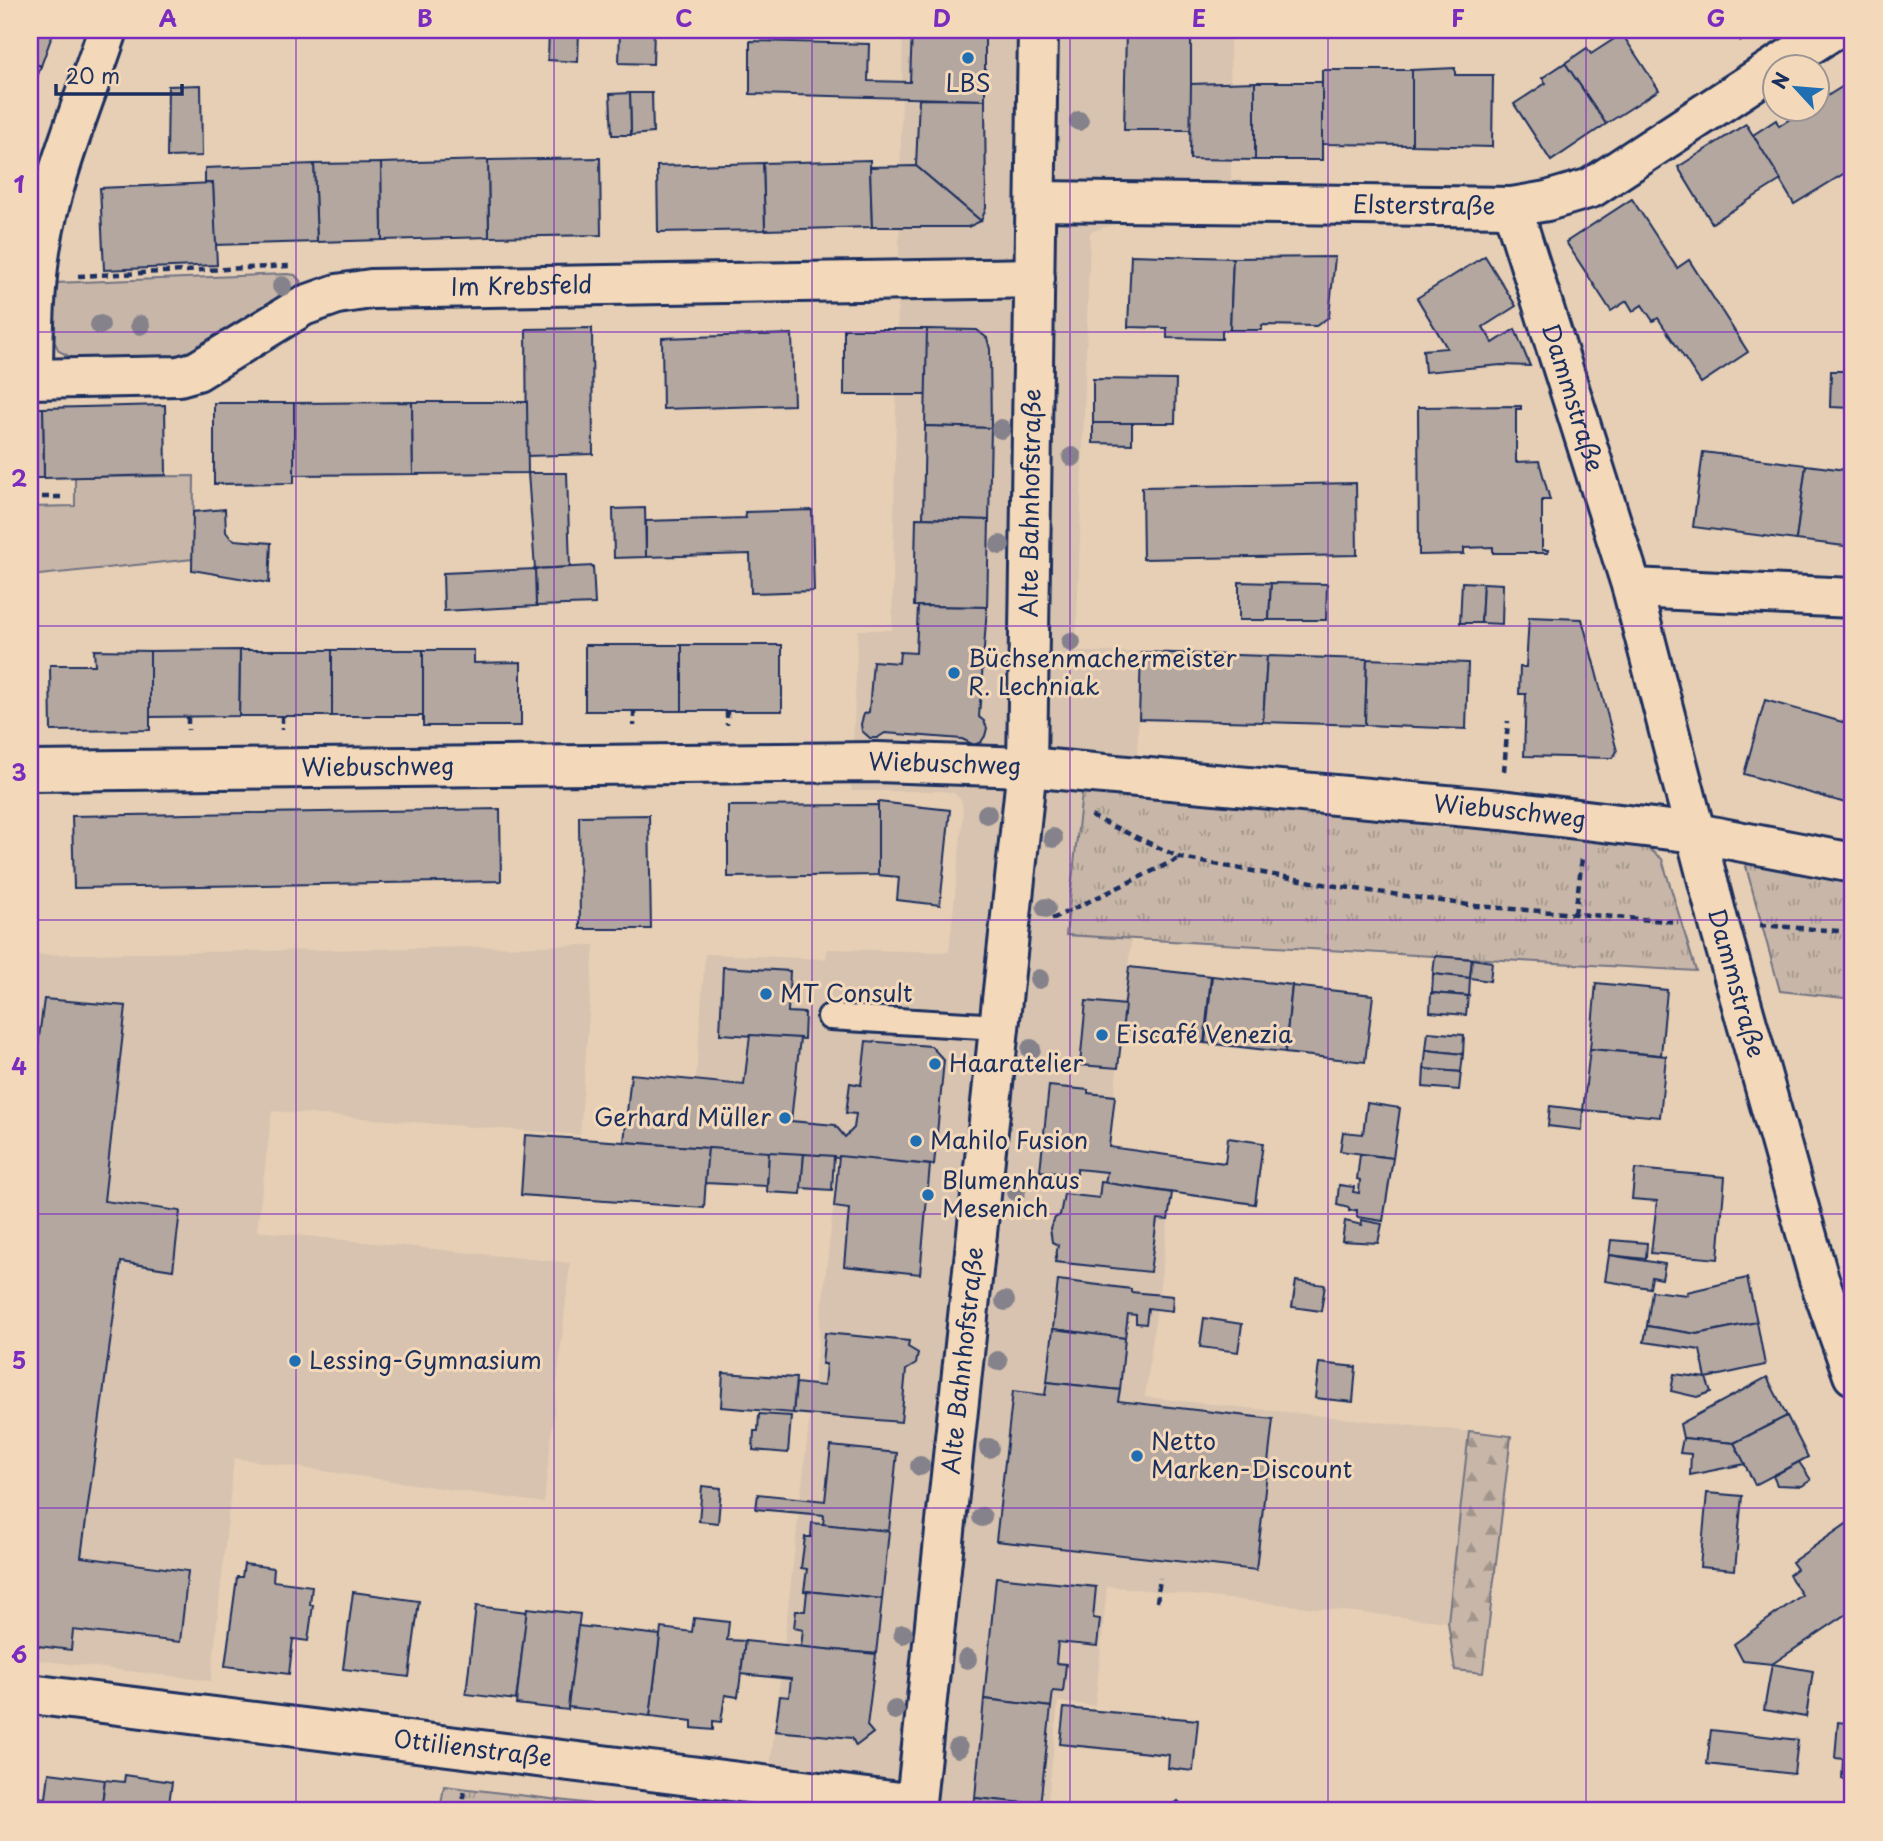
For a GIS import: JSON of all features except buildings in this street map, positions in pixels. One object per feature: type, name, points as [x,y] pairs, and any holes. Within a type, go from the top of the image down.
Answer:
[{"type":"street","points":[[32,379],[33,325],[41,250],[51,204],[108,30]]},
{"type":"street","name":"Alte Bahnhofstraße","points":[[916,1808],[1027,767],[1038,30]]},
{"type":"street","name":"Elsterstraße","points":[[1799,52],[1833,30]]},
{"type":"street","name":"Elsterstraße","points":[[1036,201],[1512,208],[1591,188],[1760,77]]},
{"type":"street","name":"Dammstraße","points":[[1512,208],[1632,588],[1719,923],[1819,1279],[1853,1376]]},
{"type":"street","name":"Im Krebsfeld","points":[[32,379],[179,376],[197,371],[303,306],[337,293],[370,289],[1035,278]]},
{"type":"street","points":[[1632,588],[1853,598]]},
{"type":"street","name":"Wiebuschweg","points":[[30,771],[877,762],[1027,767],[1501,810],[1696,833],[1853,863]]},
{"type":"street","name":"Ottilienstraße","points":[[30,1694],[916,1808]]},
{"type":"lane","points":[[830,1017],[1000,1027]]},
{"type":"path","points":[[38,278],[296,265]]},
{"type":"path","points":[[30,497],[65,497]]},
{"type":"path","points":[[1501,810],[1508,721]]},
{"type":"path","points":[[1575,914],[1587,820]]},
{"type":"path","points":[[1009,939],[1181,858],[1369,891],[1476,906],[1853,932]]},
{"type":"path","points":[[1157,1602],[1160,1578]]},
{"type":"shaded area","points":[[903,30],[1230,30],[1231,186],[1090,232],[1076,652],[1141,652],[1137,760],[1086,758],[1066,934],[1131,940],[1105,1183],[1172,1193],[1145,1397],[1511,1436],[1483,1673],[1455,1670],[1448,1622],[1107,1586],[1095,1706],[1058,1702],[1047,1811],[949,1811],[768,1786],[839,1157],[691,1147],[705,954],[826,959],[827,949],[949,952],[963,816],[962,801],[954,793],[939,791],[851,791],[858,630],[892,630]]},
{"type":"shaded area","name":"Lessing-Gymnasium","points":[[594,945],[580,1135],[272,1111],[257,1231],[570,1263],[544,1503],[234,1458],[211,1681],[30,1659],[30,955]]},
{"type":"green space","points":[[295,275],[301,282],[295,288],[194,350],[165,359],[89,361],[72,358],[59,351],[52,337],[55,283]]},
{"type":"green space","points":[[194,476],[193,559],[30,576],[30,507],[75,506],[75,477]]},
{"type":"green space","points":[[1082,793],[1265,800],[1642,843],[1662,859],[1696,971],[1066,935]]},
{"type":"green space","points":[[1745,863],[1853,884],[1853,999],[1780,991]]},
{"type":"green space","points":[[1469,1431],[1511,1436],[1483,1673],[1455,1670],[1448,1622]]},
{"type":"green space","points":[[444,1786],[591,1804],[591,1811],[440,1811]]},
{"type":"place","name":"LBS","points":[[968,58]]},
{"type":"place","name":"Büchsenmachermeister R. Lechniak","points":[[954,673]]},
{"type":"place","name":"MT Consult","points":[[766,994]]},
{"type":"place","name":"Eiscafé Venezia","points":[[1102,1035]]},
{"type":"place","name":"Haaratelier","points":[[935,1064]]},
{"type":"place","name":"Gerhard Müller","points":[[785,1118]]},
{"type":"place","name":"Mahilo Fusion","points":[[916,1141]]},
{"type":"place","name":"Blumenhaus Mesenich","points":[[928,1195]]},
{"type":"place","name":"Lessing-Gymnasium","points":[[295,1361]]},
{"type":"place","name":"Netto Marken-Discount","points":[[1137,1456]]}]
